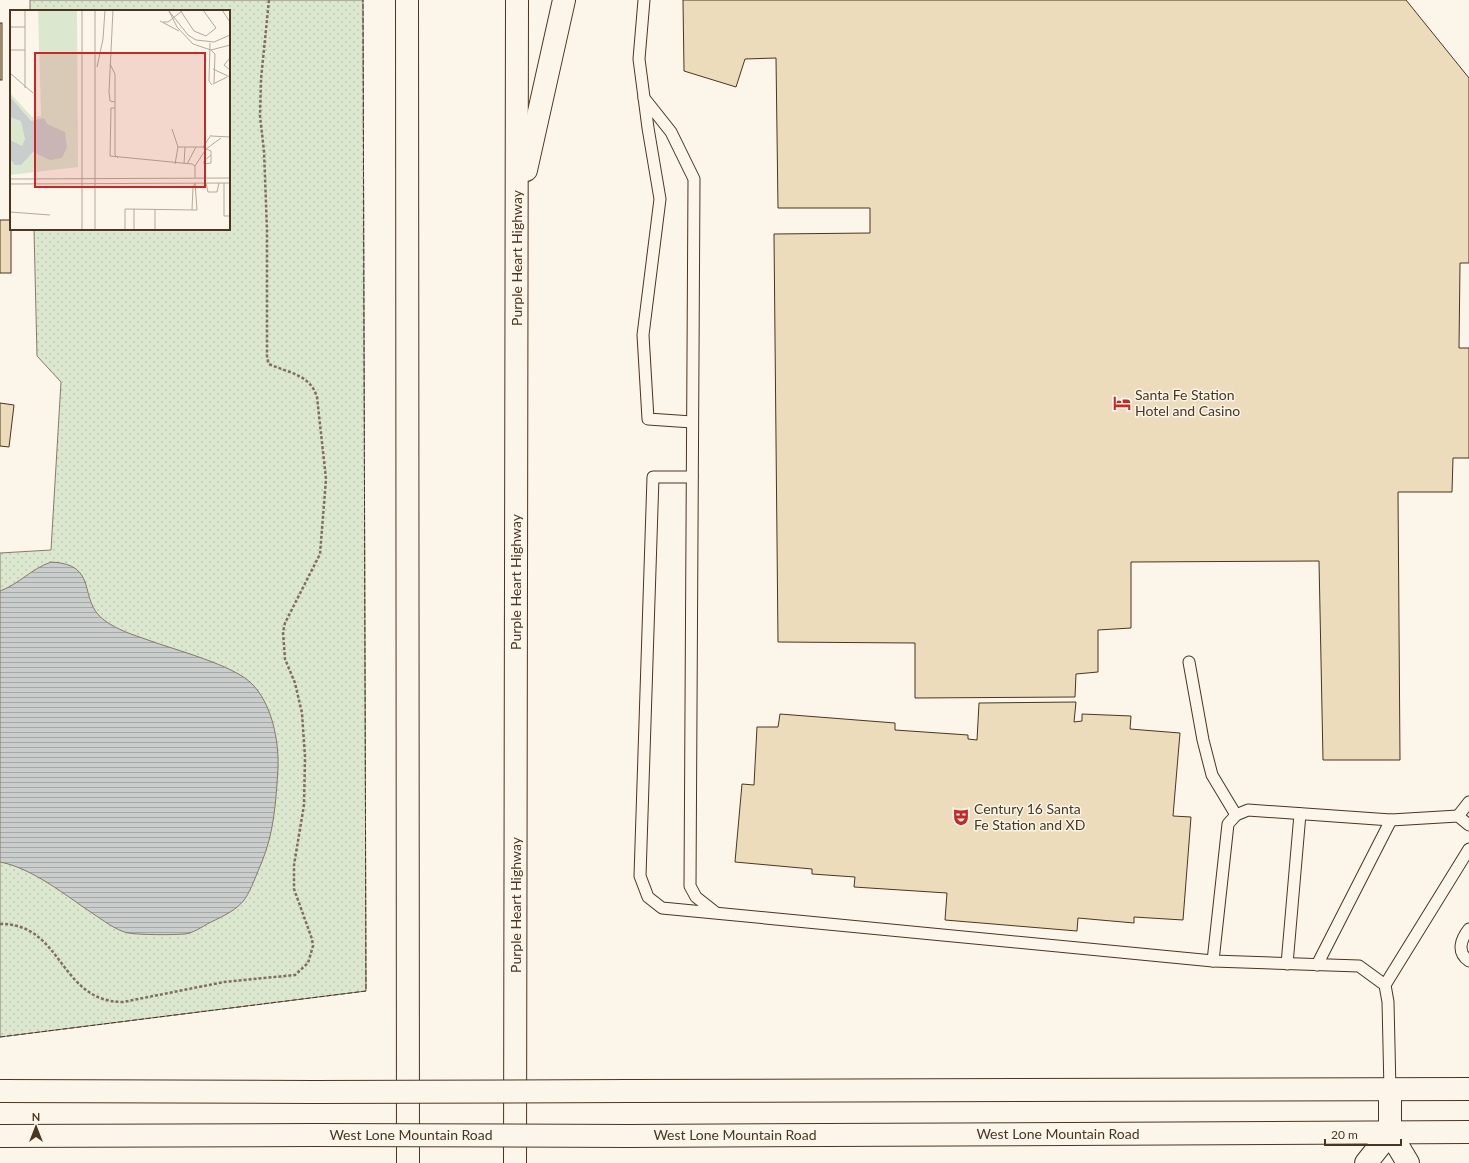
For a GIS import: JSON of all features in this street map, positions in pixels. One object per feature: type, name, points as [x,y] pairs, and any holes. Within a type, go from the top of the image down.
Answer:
[{"type":"main road","points":[[407,0],[408,1163]]},
{"type":"main road","name":"Purple Heart Highway","points":[[515,1163],[517,0]]},
{"type":"main road","points":[[517,210],[564,0]]},
{"type":"main road","points":[[0,1091],[313,1092],[1469,1089]]},
{"type":"main road","points":[[1390,1090],[1390,1132],[1408,1163]]},
{"type":"main road","points":[[1366,1163],[1390,1132]]},
{"type":"main road","name":"West Lone Mountain Road","points":[[0,1136],[629,1136],[1469,1132]]},
{"type":"lane","points":[[644,0],[639,59],[660,199],[643,335],[648,419],[692,422]]},
{"type":"lane","points":[[644,98],[671,132],[694,179],[690,886],[696,898],[715,913]]},
{"type":"lane","points":[[692,477],[653,477],[640,876],[648,898],[662,908],[1213,961],[1359,966],[1385,985]]},
{"type":"lane","points":[[1189,662],[1203,740],[1212,775],[1236,815]]},
{"type":"lane","points":[[1458,816],[1469,802]]},
{"type":"lane","points":[[1213,961],[1228,824],[1236,815],[1248,810],[1391,820],[1458,816],[1469,825]]},
{"type":"lane","points":[[1287,964],[1300,814]]},
{"type":"lane","points":[[1318,965],[1391,820]]},
{"type":"lane","points":[[1390,1090],[1388,1002],[1385,985],[1469,849]]},
{"type":"lane","points":[[1469,929],[1461,938],[1461,949],[1467,961],[1469,961]]},
{"type":"path","points":[[0,924],[28,930],[40,937],[48,945],[70,976],[86,990],[102,1000],[113,1002],[123,1002],[224,982],[295,975],[308,963],[313,946],[312,939],[294,889],[294,865],[304,805],[305,757],[302,713],[295,683],[285,659],[283,632],[285,623],[320,554],[326,479],[315,389],[303,377],[269,364],[266,358],[267,230],[264,151],[260,116],[261,79],[269,0]]},
{"type":"green space","points":[[30,0],[363,0],[366,991],[0,1037],[0,553],[51,550],[61,382],[37,356],[34,230],[230,230],[230,10],[30,10]]},
{"type":"shaded area","points":[[51,562],[66,564],[76,569],[86,584],[91,603],[96,612],[109,624],[131,634],[218,664],[243,677],[259,692],[269,712],[273,723],[277,746],[278,768],[274,817],[269,841],[248,895],[231,912],[197,930],[185,934],[156,935],[123,932],[36,876],[12,865],[0,862],[0,591],[37,568]]},
{"type":"building","name":"Santa Fe Station Hotel and Casino","points":[[683,0],[1406,0],[1469,78],[1469,263],[1460,263],[1459,348],[1469,348],[1469,458],[1453,458],[1452,492],[1398,492],[1400,760],[1323,760],[1319,561],[1131,562],[1131,628],[1098,630],[1098,672],[1076,674],[1075,697],[915,698],[915,643],[778,642],[774,234],[870,233],[870,208],[778,208],[776,58],[745,59],[736,87],[684,71]]},
{"type":"building","points":[[0,23],[2,23],[2,80],[0,80]]},
{"type":"building","points":[[0,220],[10,220],[11,273],[0,273]]},
{"type":"building","points":[[0,403],[14,405],[9,447],[0,446]]},
{"type":"building","name":"Century 16 Santa Fe Station and XD","points":[[1076,702],[1074,722],[1082,721],[1082,714],[1131,716],[1130,729],[1180,733],[1173,816],[1191,817],[1183,920],[1134,917],[1134,923],[1078,918],[1077,931],[945,920],[947,893],[854,887],[855,877],[812,874],[812,869],[735,862],[742,784],[754,785],[757,727],[778,727],[780,714],[895,723],[895,730],[968,735],[968,739],[977,740],[979,703]]},
{"type":"fence","points":[[0,1037],[366,991],[363,0]]},
{"type":"place","name":"Santa Fe Station Hotel and Casino","points":[[1122,403]]},
{"type":"place","name":"Century 16 Santa Fe Station and XD","points":[[961,817]]}]
